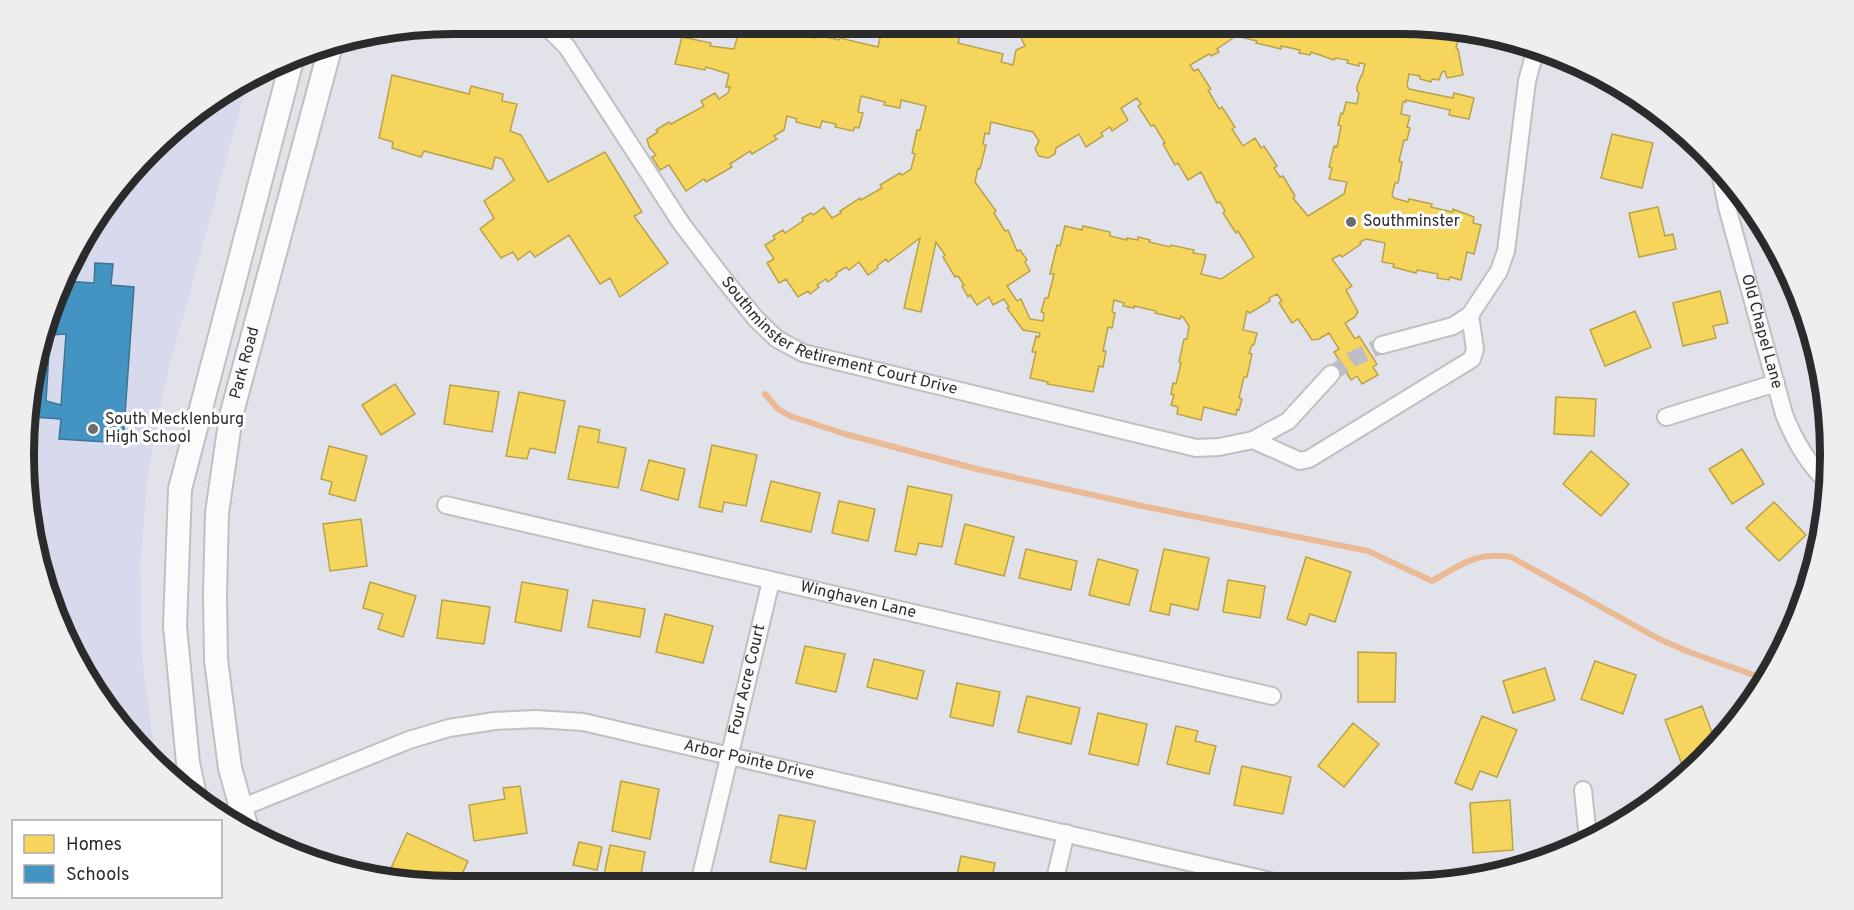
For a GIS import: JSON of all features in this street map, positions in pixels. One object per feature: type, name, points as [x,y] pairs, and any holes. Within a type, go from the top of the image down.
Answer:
[{"type":"main road","name":"Park Road","points":[[238,815],[216,660],[217,513],[231,416],[328,54]]},
{"type":"main road","name":"Park Road","points":[[192,783],[188,763],[175,626],[180,489],[290,69]]},
{"type":"street","name":"Southminster Retirement Court Drive","points":[[556,34],[681,223],[756,319],[777,339],[803,353],[1196,448],[1219,447],[1253,440],[1288,421],[1331,374]]},
{"type":"street","points":[[1382,345],[1453,327],[1470,315],[1499,271],[1506,251],[1527,81],[1534,57]]},
{"type":"street","name":"Old Chapel Lane","points":[[1723,187],[1790,430],[1806,458],[1819,473]]},
{"type":"street","points":[[1253,440],[1300,461],[1309,459],[1472,359],[1475,349],[1470,315]]},
{"type":"street","points":[[1666,417],[1776,383]]},
{"type":"street","name":"Winghaven Lane","points":[[446,505],[1272,696]]},
{"type":"street","name":"Four Acre Court","points":[[701,876],[771,581]]},
{"type":"street","name":"Arbor Pointe Drive","points":[[240,816],[409,740],[449,728],[495,721],[536,719],[584,722],[1249,876]]},
{"type":"street","points":[[1583,790],[1587,831]]},
{"type":"street","points":[[1056,876],[1066,833]]},
{"type":"shaded area","name":"South Mecklenburg High School","points":[[245,91],[165,383],[148,474],[140,566],[142,658],[154,748],[105,689],[78,641],[57,590],[43,537],[35,483],[35,427],[38,400],[57,320],[78,269],[105,221],[139,178],[178,139],[221,105]]},
{"type":"building: Homes","name":"Southminster","points":[[738,34],[806,34],[806,36],[815,38],[816,35],[839,40],[840,38],[878,47],[881,34],[960,34],[958,43],[1003,54],[1001,62],[1013,65],[1016,50],[1025,46],[1019,34],[1399,34],[1458,39],[1456,48],[1463,75],[1447,78],[1445,71],[1442,72],[1439,80],[1432,79],[1431,82],[1420,79],[1420,76],[1409,74],[1407,86],[1409,89],[1453,98],[1454,93],[1474,98],[1469,119],[1449,115],[1450,110],[1406,100],[1403,102],[1401,114],[1410,116],[1407,127],[1410,128],[1407,140],[1404,140],[1399,161],[1402,162],[1398,183],[1395,183],[1392,195],[1394,198],[1408,202],[1409,199],[1432,204],[1431,207],[1452,212],[1453,209],[1474,217],[1473,223],[1481,225],[1474,254],[1467,252],[1461,280],[1450,277],[1449,280],[1437,278],[1438,274],[1417,270],[1416,273],[1393,267],[1394,264],[1382,262],[1385,243],[1366,239],[1342,257],[1340,255],[1332,259],[1352,286],[1346,290],[1358,312],[1355,317],[1345,323],[1355,339],[1359,336],[1377,364],[1373,367],[1378,375],[1362,384],[1357,376],[1351,380],[1334,352],[1339,349],[1329,333],[1312,340],[1298,319],[1292,323],[1279,303],[1282,301],[1277,294],[1250,313],[1247,311],[1243,330],[1257,333],[1249,353],[1252,354],[1247,377],[1244,377],[1239,398],[1242,399],[1236,415],[1204,407],[1201,420],[1177,414],[1178,407],[1171,405],[1174,395],[1171,394],[1173,383],[1176,384],[1184,339],[1187,339],[1189,326],[1181,316],[1180,319],[1155,313],[1156,311],[1123,306],[1124,303],[1114,300],[1112,312],[1115,313],[1112,328],[1108,327],[1103,351],[1106,351],[1103,367],[1099,366],[1093,392],[1047,384],[1048,382],[1030,378],[1036,352],[1032,352],[1036,336],[1039,337],[1040,333],[1023,330],[1007,308],[1009,307],[1004,299],[993,305],[989,297],[977,305],[970,295],[968,297],[962,286],[964,285],[958,276],[955,277],[936,242],[921,312],[904,308],[920,238],[888,262],[886,259],[868,275],[859,262],[849,270],[846,267],[836,273],[837,275],[828,282],[826,279],[810,294],[808,291],[798,297],[786,279],[779,283],[767,263],[774,259],[765,245],[775,239],[773,236],[783,230],[785,233],[803,221],[802,218],[811,213],[813,215],[824,207],[832,218],[860,198],[861,200],[882,188],[880,185],[911,169],[917,130],[920,130],[926,106],[901,100],[900,108],[884,105],[885,102],[861,96],[858,112],[863,113],[859,128],[855,127],[853,131],[822,121],[820,128],[796,122],[797,119],[787,116],[784,130],[774,136],[777,139],[752,154],[750,151],[730,164],[732,167],[706,182],[704,179],[686,191],[669,165],[660,170],[652,157],[656,155],[649,147],[647,139],[669,122],[671,124],[704,106],[701,101],[715,93],[719,99],[728,93],[730,87],[726,87],[729,74],[706,67],[705,70],[675,64],[682,37],[711,43],[710,46],[734,49]],"holes":[[[1236,36],[1257,41],[1256,43],[1281,49],[1281,46],[1300,50],[1299,53],[1310,55],[1311,52],[1334,60],[1335,58],[1348,60],[1347,63],[1359,66],[1359,63],[1365,64],[1357,87],[1359,93],[1357,104],[1346,102],[1343,114],[1341,113],[1337,147],[1334,146],[1329,167],[1332,168],[1329,179],[1347,182],[1344,194],[1308,216],[1293,198],[1295,196],[1283,176],[1280,177],[1274,168],[1277,166],[1264,146],[1261,148],[1255,138],[1243,146],[1232,129],[1235,127],[1222,107],[1219,109],[1208,90],[1211,89],[1198,69],[1194,71],[1190,65],[1209,54],[1211,56],[1219,52],[1217,49]],[[1137,98],[1141,104],[1138,106],[1151,126],[1154,125],[1175,165],[1178,163],[1188,180],[1201,172],[1217,203],[1220,202],[1225,211],[1223,213],[1236,233],[1238,231],[1254,257],[1221,279],[1201,274],[1206,255],[1193,253],[1194,250],[1171,245],[1170,247],[1138,237],[1138,240],[1127,238],[1127,240],[1110,236],[1110,232],[1083,226],[1082,230],[1065,226],[1060,246],[1057,245],[1050,274],[1054,274],[1048,298],[1045,298],[1041,312],[1044,313],[1043,321],[1030,319],[1021,299],[1017,301],[1007,286],[1030,271],[1025,262],[1027,260],[1020,250],[1017,251],[1008,230],[1005,231],[994,213],[996,211],[975,182],[986,145],[983,144],[985,133],[989,134],[991,122],[1033,132],[1039,141],[1035,149],[1039,156],[1048,158],[1055,154],[1056,148],[1079,134],[1086,147],[1103,136],[1101,133],[1110,127],[1112,131],[1128,120],[1121,108]]]},
{"type":"building: Homes","points":[[392,75],[469,94],[471,86],[503,94],[502,101],[517,104],[510,131],[521,135],[548,182],[605,152],[642,212],[634,216],[668,263],[620,297],[610,278],[600,284],[569,235],[535,257],[530,251],[518,260],[513,252],[501,258],[480,229],[494,218],[484,201],[514,180],[502,159],[495,157],[492,169],[424,151],[421,157],[392,148],[393,142],[379,138]]},
{"type":"building: Homes","points":[[1612,134],[1653,143],[1642,188],[1601,178]]},
{"type":"building: Homes","points":[[1658,207],[1665,236],[1673,234],[1676,249],[1639,257],[1629,213]]},
{"type":"building: Homes","points":[[1720,291],[1728,323],[1713,326],[1716,338],[1683,346],[1673,303]]},
{"type":"building: Homes","points":[[1635,311],[1651,347],[1605,366],[1590,330]]},
{"type":"building: Homes","points":[[395,384],[415,414],[381,435],[362,405]]},
{"type":"building: Homes","points":[[450,385],[499,392],[492,432],[444,424]]},
{"type":"building: Homes","points":[[519,392],[565,401],[555,453],[530,448],[527,459],[506,456]]},
{"type":"building: Homes","points":[[1556,397],[1596,399],[1594,436],[1554,434]]},
{"type":"building: Homes","points":[[579,426],[600,430],[598,442],[626,448],[618,488],[568,479]]},
{"type":"building: Homes","points":[[712,445],[757,455],[746,506],[724,502],[722,512],[699,507]]},
{"type":"building: Homes","points":[[329,446],[367,456],[355,501],[329,494],[332,482],[321,479]]},
{"type":"building: Homes","points":[[1742,449],[1764,484],[1732,504],[1709,469]]},
{"type":"building: Homes","points":[[1591,451],[1629,484],[1601,516],[1563,484]]},
{"type":"building: Homes","points":[[649,460],[685,469],[678,500],[641,490]]},
{"type":"building: Homes","points":[[771,481],[820,493],[811,532],[761,521]]},
{"type":"building: Homes","points":[[908,486],[952,495],[942,547],[919,543],[916,555],[895,551]]},
{"type":"building: Homes","points":[[839,501],[875,509],[868,541],[832,533]]},
{"type":"building: Homes","points":[[1774,502],[1806,535],[1779,561],[1746,528]]},
{"type":"building: Homes","points":[[361,519],[367,566],[330,571],[323,524]]},
{"type":"building: Homes","points":[[965,524],[1014,537],[1004,576],[955,564]]},
{"type":"building: Homes","points":[[1026,549],[1077,561],[1071,590],[1019,578]]},
{"type":"building: Homes","points":[[1164,549],[1209,558],[1198,610],[1171,604],[1169,615],[1150,611]]},
{"type":"building: Homes","points":[[1306,557],[1351,572],[1335,622],[1310,614],[1306,625],[1287,619]]},
{"type":"building: Homes","points":[[1098,559],[1138,570],[1129,605],[1089,595]]},
{"type":"building: Homes","points":[[1228,580],[1265,586],[1260,618],[1223,612]]},
{"type":"building: Homes","points":[[370,582],[416,596],[403,637],[378,629],[383,614],[363,608]]},
{"type":"building: Homes","points":[[522,582],[568,590],[561,631],[515,622]]},
{"type":"building: Homes","points":[[442,600],[490,607],[484,644],[437,638]]},
{"type":"building: Homes","points":[[593,600],[645,609],[640,637],[588,627]]},
{"type":"building: Homes","points":[[665,614],[713,626],[703,663],[656,652]]},
{"type":"building: Homes","points":[[805,646],[845,654],[836,692],[796,683]]},
{"type":"building: Homes","points":[[1358,652],[1396,653],[1395,702],[1358,702]]},
{"type":"building: Homes","points":[[874,659],[924,671],[917,699],[867,687]]},
{"type":"building: Homes","points":[[1595,661],[1636,675],[1623,714],[1581,699]]},
{"type":"building: Homes","points":[[1545,668],[1555,700],[1513,713],[1503,681]]},
{"type":"building: Homes","points":[[957,683],[1000,692],[993,726],[950,717]]},
{"type":"building: Homes","points":[[1027,696],[1080,708],[1071,744],[1018,732]]},
{"type":"building: Homes","points":[[1702,706],[1713,734],[1682,765],[1665,720]]},
{"type":"building: Homes","points":[[1098,713],[1147,724],[1138,765],[1089,754]]},
{"type":"building: Homes","points":[[1482,716],[1517,730],[1497,777],[1480,771],[1472,790],[1455,783]]},
{"type":"building: Homes","points":[[1353,723],[1379,744],[1344,787],[1318,766]]},
{"type":"building: Homes","points":[[1176,726],[1198,731],[1195,741],[1216,746],[1209,774],[1167,764]]},
{"type":"building: Homes","points":[[1242,766],[1291,777],[1283,814],[1234,805]]},
{"type":"building: Homes","points":[[621,781],[659,789],[650,839],[612,831]]},
{"type":"building: Homes","points":[[520,786],[527,833],[474,841],[469,805],[505,799],[503,788]]},
{"type":"building: Homes","points":[[1510,800],[1513,850],[1473,853],[1470,803]]},
{"type":"building: Homes","points":[[779,815],[815,821],[806,869],[770,862]]},
{"type":"building: Homes","points":[[407,833],[468,861],[461,876],[390,870]]},
{"type":"building: Homes","points":[[579,842],[602,847],[597,870],[573,865]]},
{"type":"building: Homes","points":[[610,845],[645,852],[641,876],[604,876]]},
{"type":"building: Homes","points":[[961,856],[995,863],[993,876],[941,876],[942,873],[957,875]]},
{"type":"building: Schools","points":[[95,263],[113,264],[111,285],[134,287],[123,443],[59,439],[61,419],[36,417],[49,345],[46,401],[61,405],[66,334],[52,335],[73,281],[94,283]]},
{"type":"waterway","points":[[765,394],[778,409],[790,416],[845,434],[977,469],[1142,506],[1368,551],[1432,581],[1478,558],[1511,557],[1659,639],[1757,676]]},
{"type":"tunnel","points":[[1331,374],[1353,359],[1382,345]]},
{"type":"place","name":"Southminster","points":[[1351,222]]},
{"type":"place","name":"South Mecklenburg High School","points":[[93,429]]}]
